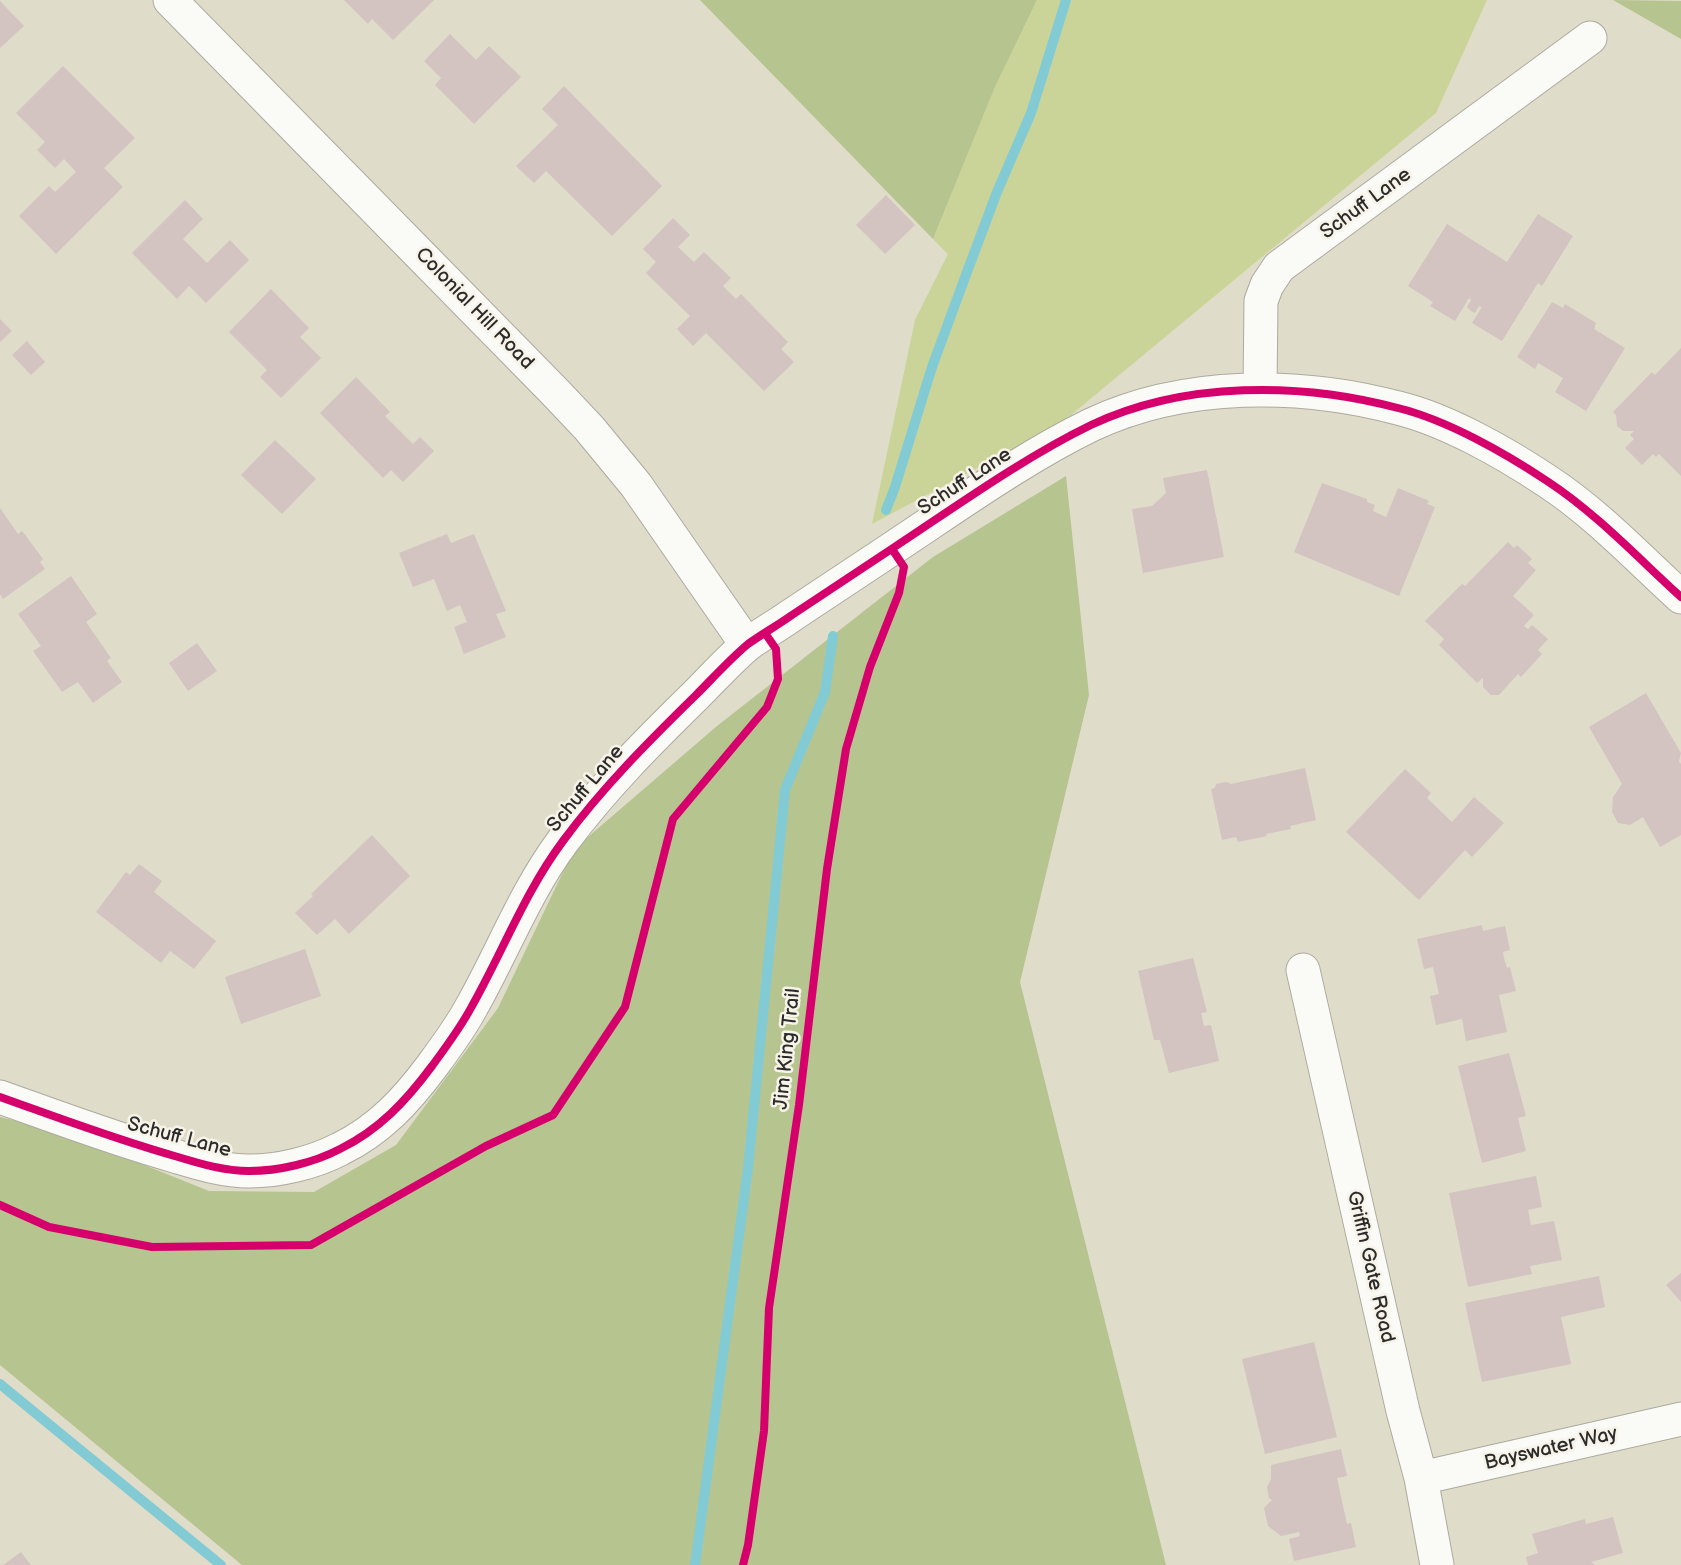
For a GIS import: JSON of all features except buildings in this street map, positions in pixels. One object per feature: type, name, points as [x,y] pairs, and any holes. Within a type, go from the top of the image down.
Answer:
[{"type":"street","name":"Colonial Hill Road","points":[[170,0],[589,428],[636,485],[747,645]]},
{"type":"street","name":"Schuff Lane","points":[[0,1097],[132,1144],[214,1167],[246,1171],[277,1169],[307,1162],[336,1152],[361,1138],[394,1111],[414,1090],[443,1052],[471,1008],[533,886],[561,843],[645,745],[747,645],[993,482],[1096,423],[1139,408],[1198,394],[1260,389],[1261,301],[1267,285],[1279,267],[1590,38]]},
{"type":"street","points":[[1260,389],[1307,392],[1402,408],[1506,454],[1552,484],[1588,512],[1681,597]]},
{"type":"street","name":"Griffin Gate Road","points":[[1303,970],[1403,1411],[1421,1478],[1437,1565]]},
{"type":"street","name":"Bayswater Way","points":[[1421,1478],[1681,1419]]},
{"type":"green space","points":[[700,0],[1037,0],[995,87],[933,239]]},
{"type":"green space","points":[[1037,0],[1487,0],[1436,113],[1060,424],[872,524],[915,320],[948,254],[933,239],[995,87]]},
{"type":"green space","points":[[1613,0],[1681,1],[1681,39]]},
{"type":"green space","points":[[1066,476],[1089,695],[1020,982],[1166,1565],[242,1565],[0,1365],[0,1117],[62,1132],[209,1191],[314,1192],[396,1145],[498,1008],[574,849],[717,726],[933,557]]},
{"type":"waterway","points":[[886,510],[932,367],[997,192],[1031,113],[1066,0]]},
{"type":"waterway","points":[[695,1565],[748,1168],[785,790],[825,692],[833,636]]},
{"type":"waterway","points":[[0,1384],[221,1565]]},
{"type":"cycle path","points":[[0,1097],[133,1143],[213,1167],[231,1170],[260,1171],[296,1165],[330,1154],[354,1141],[379,1124],[402,1103],[453,1037],[468,1014],[549,860],[578,821],[626,765],[735,656],[753,640],[1017,467],[1091,425],[1127,411],[1165,400],[1203,393],[1283,390],[1361,399],[1417,413],[1475,438],[1547,481],[1600,521],[1681,597]]},
{"type":"cycle path","name":"Jim King Trail","points":[[743,1565],[748,1545],[764,1431],[769,1308],[799,1105],[827,869],[846,749],[870,667],[899,593],[904,567],[892,549]]},
{"type":"cycle path","points":[[0,1205],[49,1227],[152,1247],[311,1245],[486,1146],[553,1115],[625,1007],[673,819],[767,707],[778,679],[776,649],[765,633]]}]
